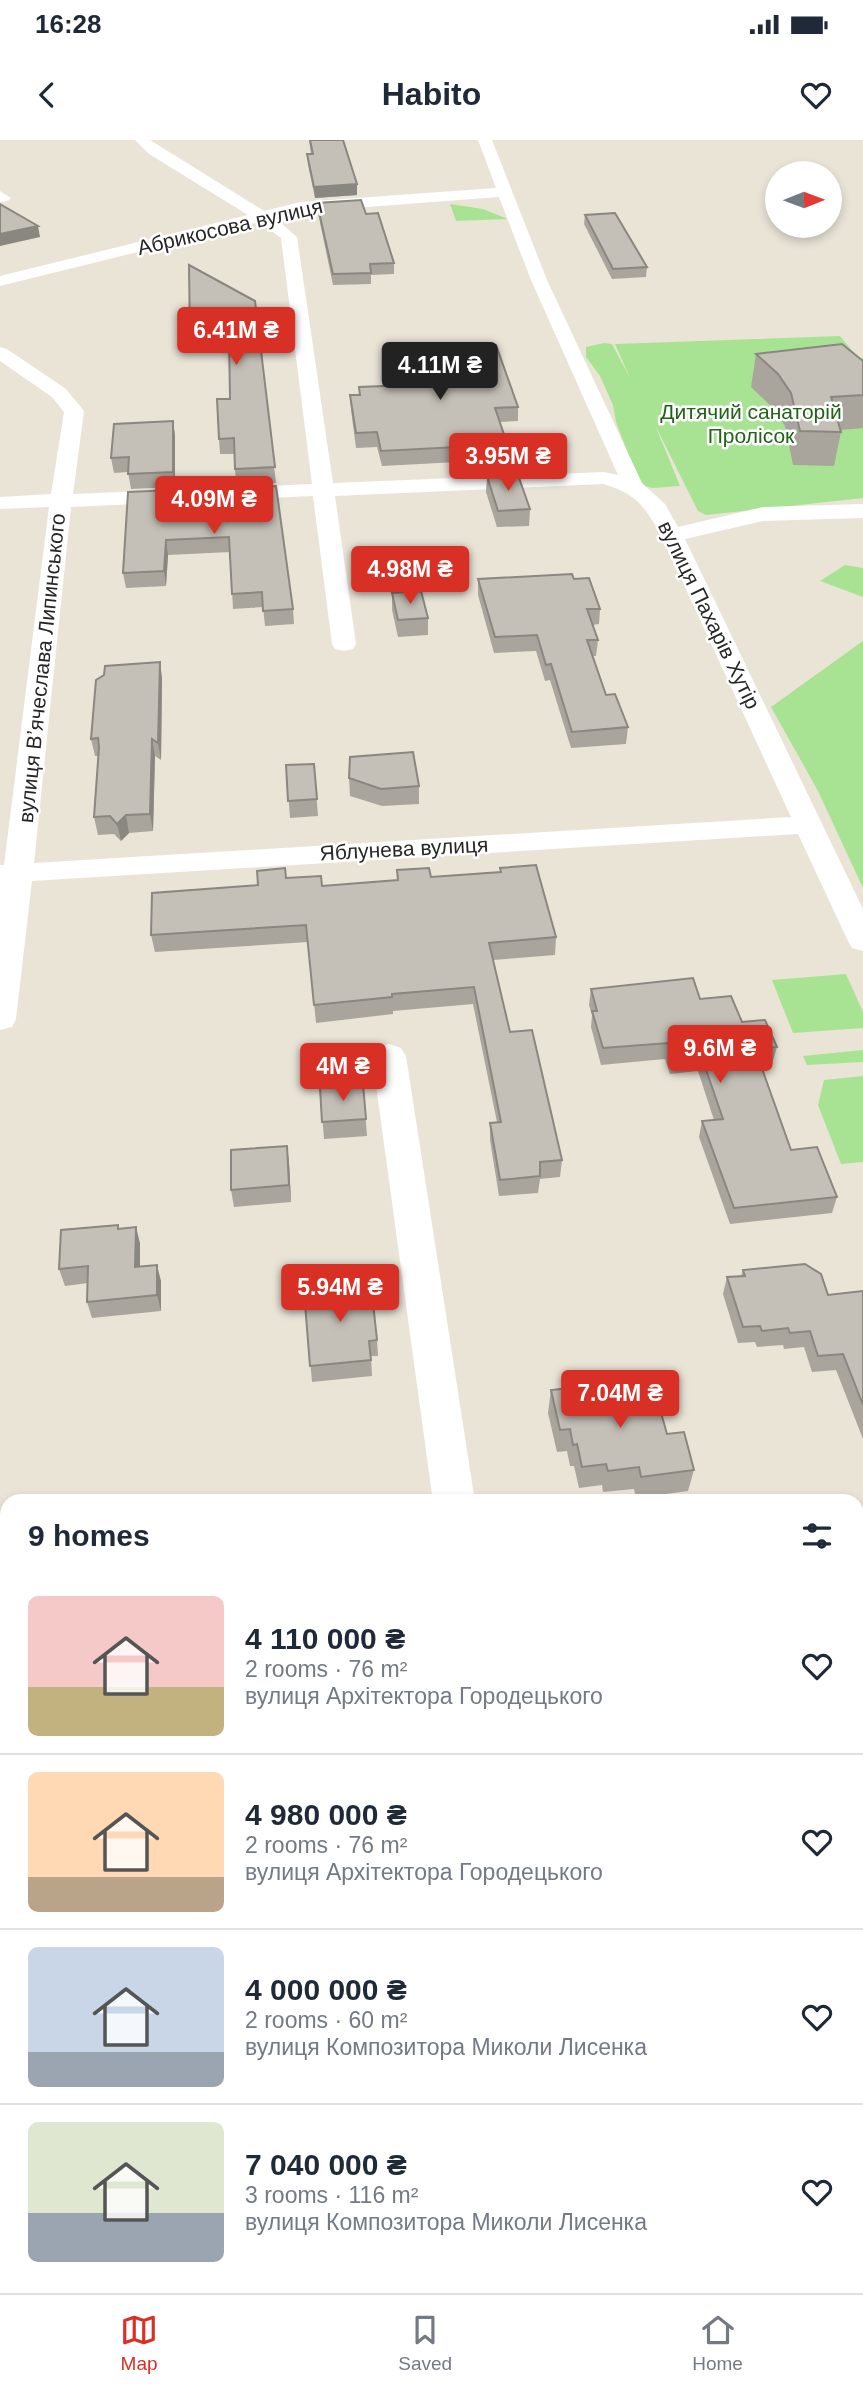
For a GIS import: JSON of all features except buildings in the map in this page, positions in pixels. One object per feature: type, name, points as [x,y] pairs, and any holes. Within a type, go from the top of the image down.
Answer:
[{"type":"street","points":[[142,140],[154,151],[280,228],[289,237],[344,644]]},
{"type":"street","name":"вулиця Пахарів Хутір","points":[[485,140],[539,280],[633,486],[657,509],[673,535],[863,941]]},
{"type":"street","name":"Абрикосова вулиця","points":[[0,281],[316,205],[505,192]]},
{"type":"street","name":"вулиця Вʼячеслава Липинського","points":[[0,354],[59,393],[74,411],[10,873],[0,1019]]},
{"type":"street","points":[[0,503],[321,487],[604,478],[633,486]]},
{"type":"street","points":[[673,535],[763,514],[863,511]]},
{"type":"street","name":"Яблунева вулиця","points":[[10,873],[808,825]]},
{"type":"street","points":[[389,1056],[453,1494]]},
{"type":"green space","points":[[450,204],[483,209],[508,219],[456,221]]},
{"type":"green space","name":"Дитячий санаторій Пролісок","points":[[840,336],[858,358],[863,358],[863,498],[706,515],[698,511],[655,425],[680,486],[652,488],[640,485],[616,422],[613,405],[600,376],[586,357],[586,347],[612,344],[630,378],[615,344]]},
{"type":"green space","points":[[845,565],[863,568],[863,597],[820,581]]},
{"type":"green space","points":[[863,641],[863,888],[818,791],[771,707]]},
{"type":"green space","points":[[846,974],[863,1012],[863,1028],[793,1033],[772,980]]},
{"type":"green space","points":[[863,1050],[863,1062],[807,1065],[803,1056]]},
{"type":"green space","points":[[863,1076],[863,1162],[841,1164],[818,1105],[824,1080]]}]
